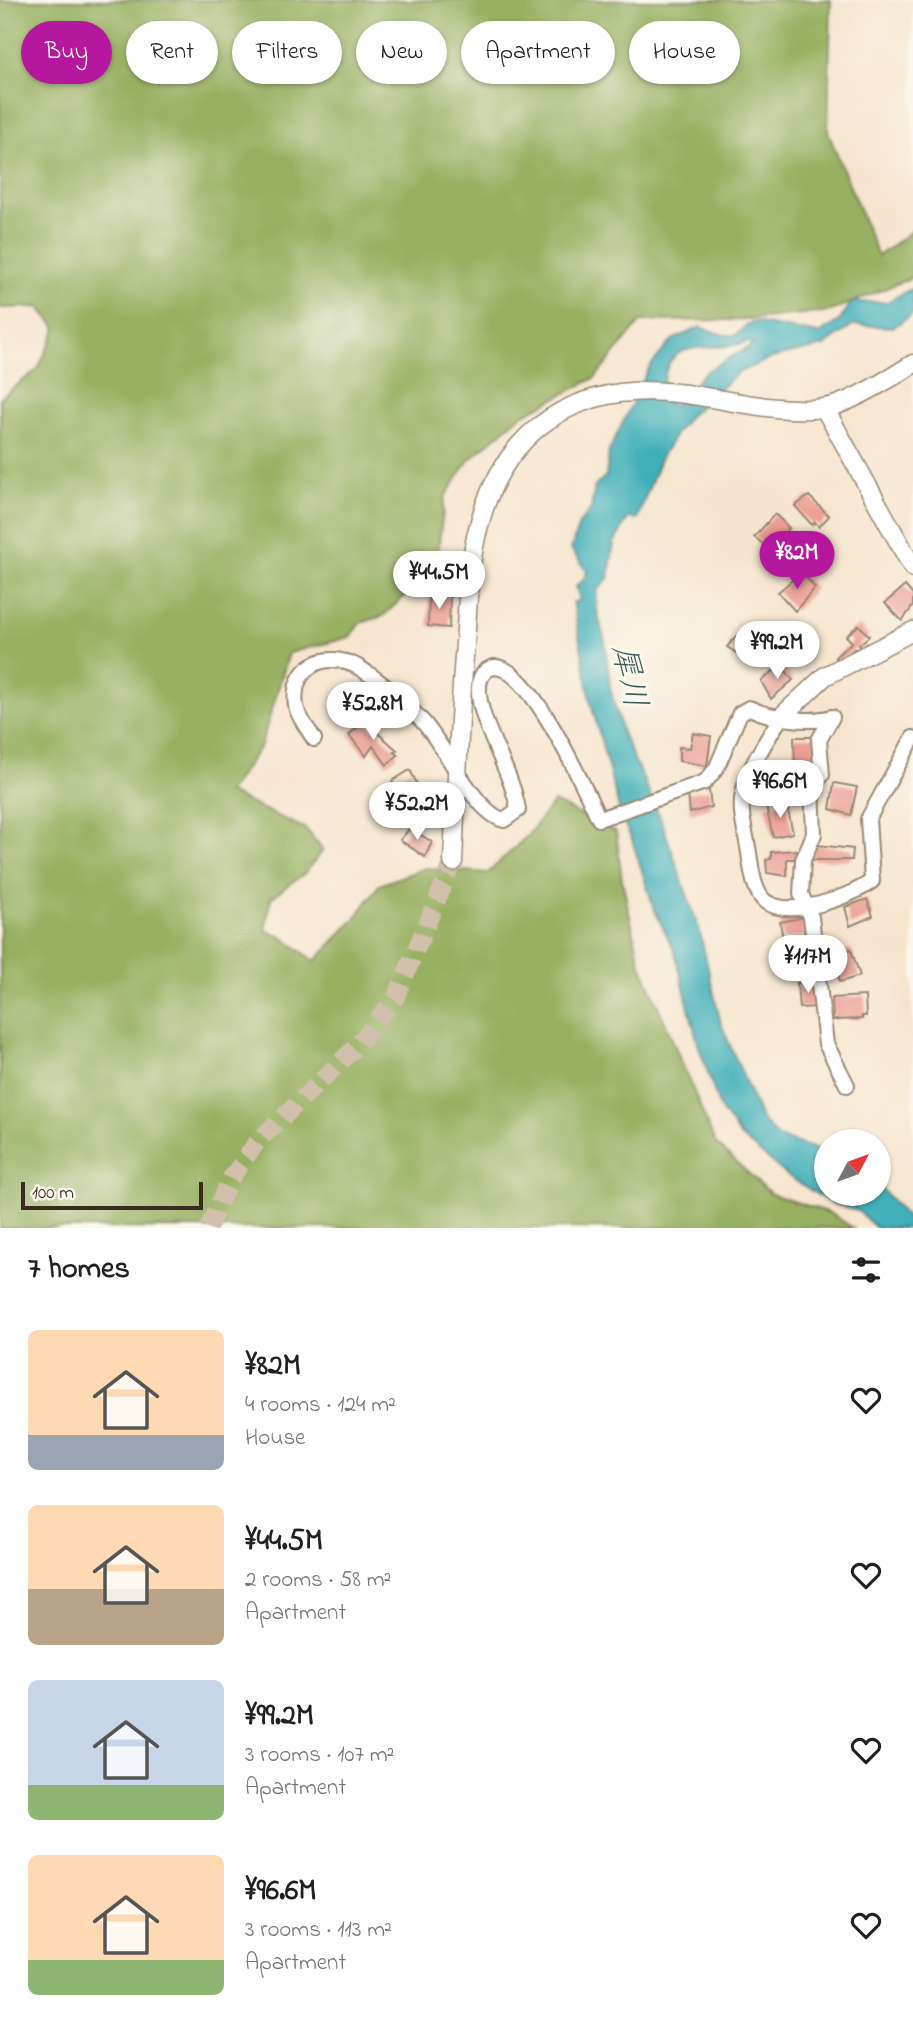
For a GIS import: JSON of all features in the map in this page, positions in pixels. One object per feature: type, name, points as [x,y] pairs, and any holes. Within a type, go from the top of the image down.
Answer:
[{"type":"street","points":[[453,862],[469,593],[478,526],[509,457],[534,430],[560,410],[599,396],[640,391],[676,393],[771,406],[825,409],[890,379],[913,364]]},
{"type":"street","points":[[825,409],[913,568]]},
{"type":"street","points":[[913,631],[825,676],[781,717],[761,751],[742,794],[743,824],[757,890],[766,902],[781,907],[807,907],[857,893],[872,881],[868,819],[913,738]]},
{"type":"street","points":[[314,739],[296,709],[295,691],[311,664],[324,659],[337,659],[357,667],[424,723],[494,817],[504,820],[518,810],[515,792],[479,695],[482,674],[493,666],[502,667],[516,676],[555,729],[599,819],[614,816],[677,790],[705,782],[716,769],[740,713],[749,708],[766,716],[820,720],[832,717],[819,740],[822,775],[812,786],[814,834],[803,860],[801,894],[811,917],[826,1044],[847,1085]]},
{"type":"green space","points":[[0,0],[831,0],[828,132],[878,256],[913,230],[913,277],[831,311],[743,320],[641,321],[595,378],[520,416],[469,460],[445,497],[438,550],[428,574],[383,616],[360,623],[350,637],[289,653],[261,745],[228,793],[306,829],[323,850],[305,873],[271,898],[265,930],[282,937],[315,961],[354,920],[379,885],[425,868],[488,873],[527,836],[554,802],[616,832],[622,880],[640,962],[715,1143],[771,1194],[830,1213],[853,1228],[0,1228],[0,398],[38,369],[57,328],[39,307],[0,308]]},
{"type":"water","points":[[913,288],[913,314],[894,327],[853,325],[824,346],[772,358],[739,372],[690,415],[660,459],[637,519],[628,518],[614,543],[609,577],[597,591],[597,611],[605,642],[610,687],[622,733],[659,814],[699,929],[721,1024],[762,1121],[778,1137],[814,1148],[814,1192],[788,1176],[740,1136],[720,1108],[698,1044],[675,952],[655,911],[632,840],[621,816],[591,703],[573,602],[580,601],[576,586],[585,579],[587,571],[571,549],[579,524],[591,509],[595,486],[606,476],[609,451],[649,368],[672,340],[700,327],[724,335],[736,335],[748,324],[755,322],[819,334],[840,320],[852,302],[887,302]],"holes":[[[747,342],[754,344],[705,372],[675,405],[663,400],[664,377],[669,363],[678,354],[689,349],[732,346]]]},
{"type":"water","points":[[891,1199],[913,1224],[913,1228],[876,1228],[858,1211],[841,1206],[891,1206]]},
{"type":"building","points":[[809,496],[829,516],[819,527],[815,522],[812,525],[795,506]]},
{"type":"building","points":[[775,514],[789,528],[771,550],[754,537]]},
{"type":"building","points":[[802,572],[815,588],[795,611],[778,592]]},
{"type":"building","points":[[905,586],[913,595],[913,606],[902,621],[885,603]]},
{"type":"building","points":[[429,595],[450,595],[449,628],[428,626]]},
{"type":"building","points":[[859,625],[869,636],[859,645],[862,649],[854,649],[840,662],[835,657],[852,642],[846,636]]},
{"type":"building","points":[[736,636],[746,643],[751,637],[760,644],[756,648],[760,651],[751,662],[727,647]]},
{"type":"building","points":[[781,665],[793,680],[771,699],[761,681]]},
{"type":"building","points":[[364,721],[397,750],[394,752],[398,755],[387,765],[373,746],[366,756],[349,735]]},
{"type":"building","points":[[693,733],[711,736],[707,766],[679,761],[679,747],[690,748]]},
{"type":"building","points":[[794,737],[816,737],[816,774],[795,774]]},
{"type":"building","points":[[410,770],[423,796],[415,801],[419,809],[405,817],[397,803],[402,801],[392,781]]},
{"type":"building","points":[[834,783],[857,787],[851,815],[830,809]]},
{"type":"building","points":[[709,790],[711,807],[690,813],[688,793]]},
{"type":"building","points":[[786,802],[793,833],[773,837],[766,806]]},
{"type":"building","points":[[410,828],[432,842],[425,857],[400,840]]},
{"type":"building","points":[[817,845],[853,849],[852,860],[812,860],[813,848]]},
{"type":"building","points":[[797,850],[797,859],[787,859],[787,876],[767,873],[766,860],[771,859],[771,852]]},
{"type":"building","points":[[867,899],[873,916],[850,926],[845,907]]},
{"type":"building","points":[[805,917],[807,926],[804,927],[804,936],[783,939],[780,922]]},
{"type":"building","points":[[851,949],[860,976],[840,982],[833,955]]},
{"type":"building","points":[[815,981],[819,1007],[799,1008],[797,983]]},
{"type":"building","points":[[865,996],[866,1016],[862,1016],[862,1019],[833,1020],[832,998]]},
{"type":"tunnel","points":[[208,1228],[231,1178],[257,1142],[357,1046],[396,997],[453,862]]},
{"type":"water label","name":"犀川","points":[[631,676]]}]
